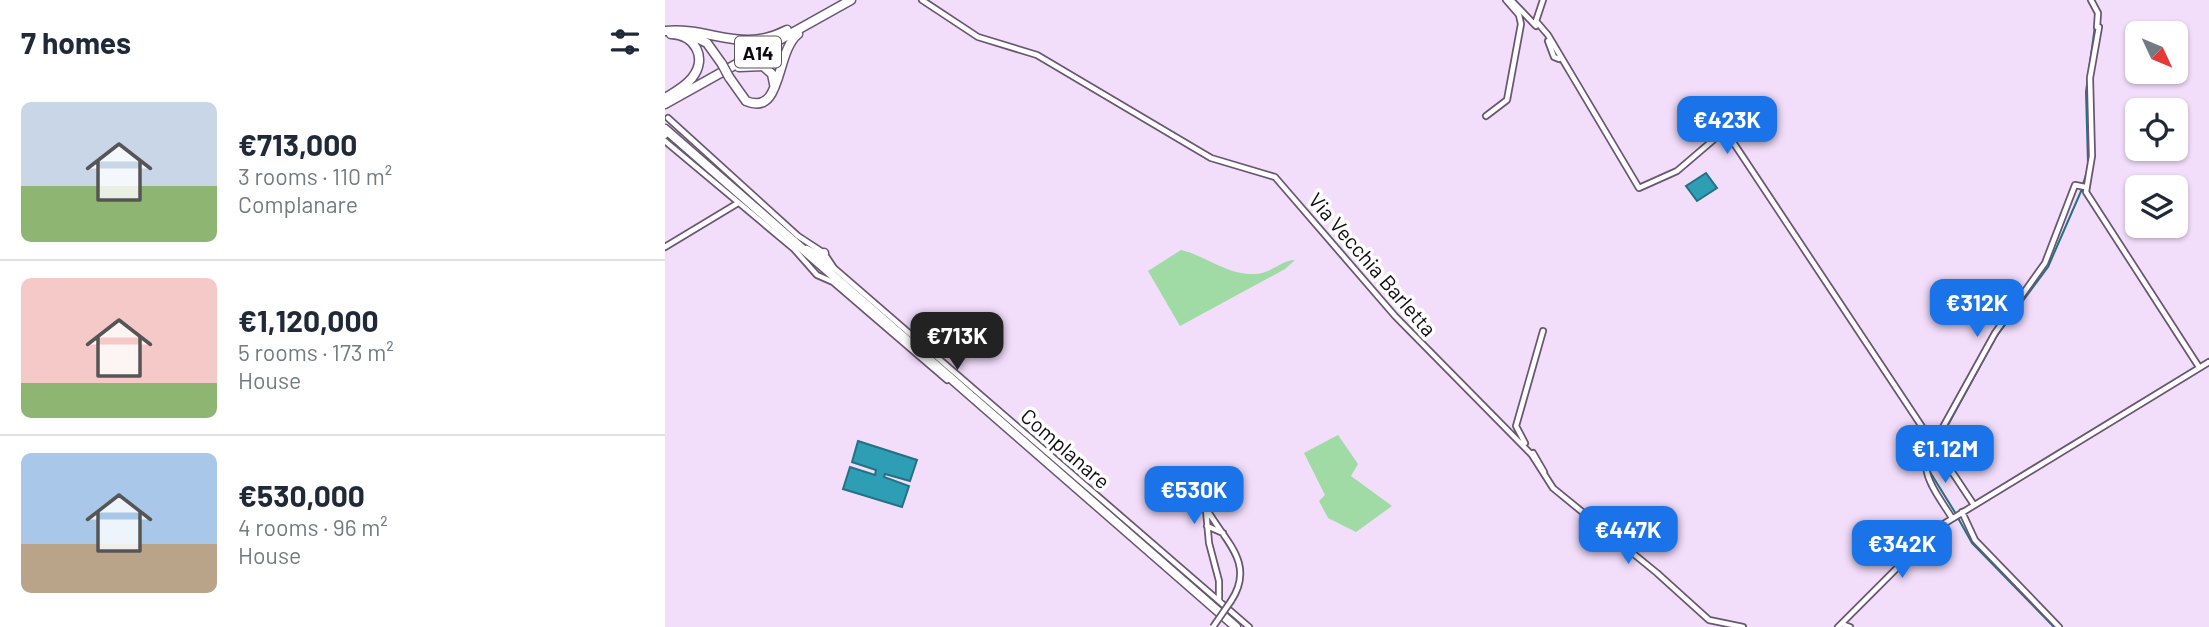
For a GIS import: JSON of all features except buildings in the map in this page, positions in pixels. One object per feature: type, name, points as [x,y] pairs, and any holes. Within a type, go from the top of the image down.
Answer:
[{"type":"highway","name":"A14","points":[[665,102],[843,0]]},
{"type":"highway","name":"A14","points":[[667,32],[703,39],[746,101],[758,104],[768,99],[774,91],[785,49],[791,39],[853,0]]},
{"type":"highway","name":"A14","points":[[665,102],[853,0]]},
{"type":"highway","name":"A14","points":[[667,32],[698,30],[729,41],[759,41],[820,13]]},
{"type":"highway","points":[[665,102],[692,77],[699,57],[688,38],[667,32]]},
{"type":"highway","name":"A14","points":[[665,102],[732,70],[752,64],[767,68],[773,77],[773,91],[768,99]]},
{"type":"highway","points":[[668,132],[739,198],[806,251],[1246,627]]},
{"type":"highway","points":[[806,251],[817,255],[824,253],[823,260],[833,274],[1231,627]]},
{"type":"highway","points":[[806,251],[815,265],[815,273],[833,274]]},
{"type":"street","name":"Via Vecchia Barletta","points":[[922,0],[978,37],[1038,55],[1211,158],[1275,177],[1395,316],[1476,400],[1491,411],[1539,467],[1546,480],[1566,500],[1657,573],[1709,620],[1743,627]]},
{"type":"street","points":[[1508,0],[1547,38],[1554,57],[1560,59]]},
{"type":"street","points":[[1486,116],[1507,100],[1513,54],[1521,24],[1519,15],[1508,0]]},
{"type":"street","points":[[1543,0],[1535,19],[1548,35],[1639,188],[1677,171],[1725,130],[1975,505]]},
{"type":"street","points":[[2083,187],[2092,156],[2089,78],[2098,27],[2098,13],[2091,0]]},
{"type":"street","name":"Complanare","points":[[667,118],[668,132],[798,236],[824,253],[834,268],[1246,627]]},
{"type":"street","points":[[2059,627],[1975,540],[1927,472],[1925,464],[1995,332],[2045,263],[2075,185],[2083,187],[2199,367]]},
{"type":"street","points":[[665,247],[739,198]]},
{"type":"street","name":"Complanare","points":[[739,198],[794,249],[815,273],[833,282],[1231,627]]},
{"type":"street","points":[[1543,331],[1516,426],[1521,440],[1542,465],[1546,480]]},
{"type":"street","points":[[1840,625],[1929,535],[1957,515],[2209,362]]},
{"type":"street","points":[[1213,627],[1240,585],[1242,567],[1205,506],[1218,586],[1217,596],[1221,604]]},
{"type":"street","points":[[1207,526],[1215,525]]},
{"type":"street","points":[[1207,526],[1224,534]]},
{"type":"street","points":[[1209,543],[1211,536],[1224,534]]},
{"type":"street","points":[[1203,588],[1218,586]]},
{"type":"street","points":[[1212,596],[1218,586]]},
{"type":"street","points":[[1840,625],[1850,627]]},
{"type":"green space","points":[[1181,250],[1244,274],[1271,270],[1295,260],[1285,269],[1180,326],[1148,271]]},
{"type":"green space","points":[[1338,435],[1358,464],[1351,476],[1392,506],[1356,532],[1328,518],[1319,501],[1325,495],[1304,453]]},
{"type":"water","points":[[1706,173],[1717,188],[1697,201],[1686,186]]},
{"type":"water","points":[[858,441],[917,460],[910,481],[885,474],[884,477],[909,486],[902,507],[843,489],[850,467],[875,475],[876,470],[852,462]]},
{"type":"waterway","points":[[2088,163],[2086,92],[2095,26]]},
{"type":"waterway","points":[[2083,184],[2088,169]]},
{"type":"waterway","points":[[1937,445],[1996,337],[2048,267],[2082,189]]},
{"type":"waterway","points":[[1935,450],[1930,472],[1956,514]]},
{"type":"waterway","points":[[1958,518],[1972,543],[2054,627]]}]
